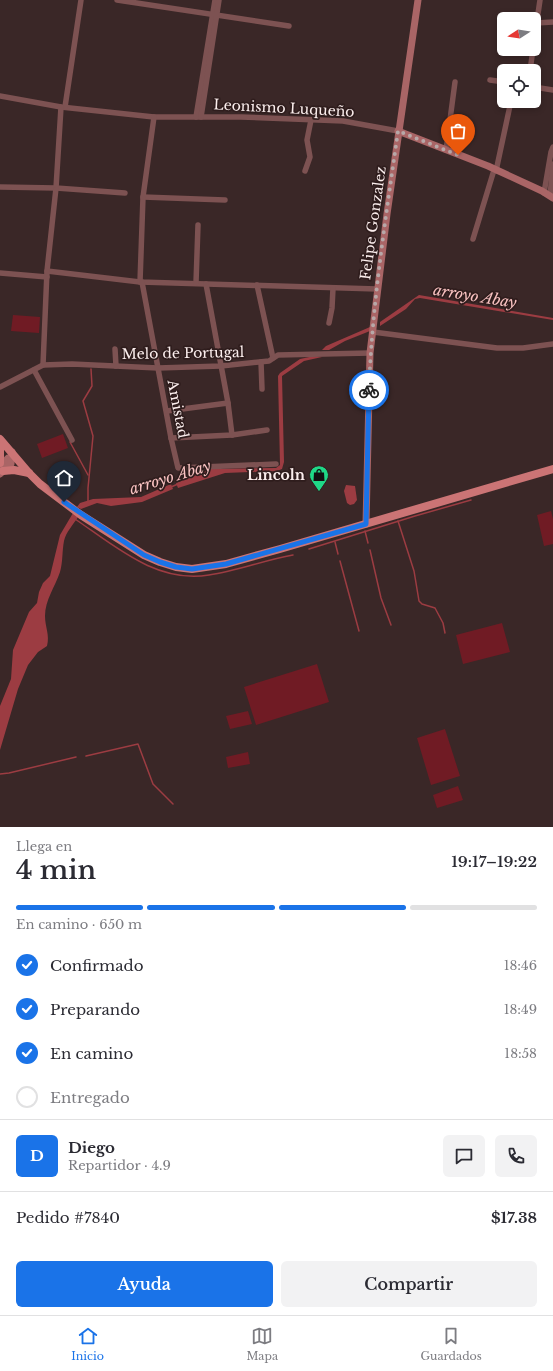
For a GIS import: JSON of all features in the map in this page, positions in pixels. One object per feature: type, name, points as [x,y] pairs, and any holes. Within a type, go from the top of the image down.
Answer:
[{"type":"main road","points":[[0,439],[40,484],[81,515],[144,555],[176,567],[192,569],[226,564],[553,469]]},
{"type":"main road","points":[[0,446],[0,463]]},
{"type":"main road","points":[[1,471],[14,470],[29,473]]},
{"type":"street","points":[[43,365],[47,274],[63,107],[81,0]]},
{"type":"street","points":[[117,0],[289,26]]},
{"type":"street","points":[[215,0],[215,14]]},
{"type":"street","points":[[198,117],[215,14],[219,0]]},
{"type":"street","name":"Felipe Gonzalez","points":[[366,524],[370,353],[372,332],[398,131],[418,0]]},
{"type":"street","points":[[538,12],[540,0]]},
{"type":"street","points":[[541,23],[553,22]]},
{"type":"street","points":[[490,80],[497,81]]},
{"type":"street","points":[[446,150],[456,82]]},
{"type":"street","points":[[541,88],[553,90]]},
{"type":"street","name":"Leonismo Luqueño","points":[[0,96],[63,107],[154,117],[343,121],[398,131],[495,170],[549,196]]},
{"type":"street","points":[[473,239],[495,170],[509,108]]},
{"type":"street","name":"Amistad","points":[[154,117],[143,197],[141,282],[171,438],[179,468],[276,464]]},
{"type":"street","points":[[305,171],[310,157],[307,140],[311,120]]},
{"type":"street","points":[[549,196],[551,152],[553,147]]},
{"type":"street","points":[[549,196],[553,164]]},
{"type":"street","points":[[0,187],[56,188],[124,193]]},
{"type":"street","points":[[143,197],[225,200]]},
{"type":"street","points":[[196,283],[198,225]]},
{"type":"street","points":[[0,273],[47,274],[141,282],[377,289]]},
{"type":"street","points":[[206,284],[228,403],[232,435]]},
{"type":"street","points":[[257,285],[273,358]]},
{"type":"street","points":[[329,323],[332,308],[333,288]]},
{"type":"street","points":[[372,332],[497,348],[523,348],[553,344]]},
{"type":"street","points":[[115,349],[116,366]]},
{"type":"street","name":"Melo de Portugal","points":[[0,387],[43,365],[72,364],[158,368],[221,366],[269,361],[278,355],[370,353]]},
{"type":"street","points":[[260,362],[262,389]]},
{"type":"street","points":[[34,370],[72,440]]},
{"type":"street","points":[[167,411],[228,403]]},
{"type":"street","points":[[171,438],[232,435],[267,430]]},
{"type":"street","points":[[1,471],[11,464],[14,456]]},
{"type":"shaded area","points":[[419,295],[553,318],[553,320],[420,298],[415,299],[406,309],[380,326],[380,322]]},
{"type":"shaded area","points":[[13,315],[40,317],[39,333],[11,331]]},
{"type":"shaded area","points":[[370,327],[370,331],[345,341],[329,350],[322,350],[326,346]]},
{"type":"shaded area","points":[[314,356],[322,357],[304,361],[282,376],[284,462],[282,469],[277,471],[225,473],[178,488],[176,483],[211,469],[276,468],[280,465],[278,376],[300,359]]},
{"type":"shaded area","points":[[63,434],[68,448],[42,458],[37,444]]},
{"type":"shaded area","points":[[171,484],[173,489],[142,502],[111,506],[97,503],[81,509],[77,507],[80,503],[93,499],[141,497]]},
{"type":"shaded area","points":[[346,485],[355,486],[357,500],[354,504],[350,505],[347,503],[344,491]]},
{"type":"shaded area","points":[[551,511],[553,519],[553,544],[544,546],[537,515]]},
{"type":"shaded area","points":[[73,513],[78,517],[65,538],[60,572],[48,599],[45,610],[48,638],[47,646],[38,652],[28,665],[18,689],[0,750],[0,706],[11,679],[13,650],[29,612],[37,603],[39,592],[43,583],[50,576],[60,535]]},
{"type":"shaded area","points":[[502,623],[510,652],[463,664],[456,635]]},
{"type":"shaded area","points":[[317,664],[329,702],[256,725],[244,687]]},
{"type":"shaded area","points":[[248,711],[252,724],[230,729],[226,716]]},
{"type":"shaded area","points":[[445,729],[460,776],[431,785],[417,738]]},
{"type":"shaded area","points":[[248,752],[250,764],[228,768],[226,757]]},
{"type":"shaded area","points":[[458,786],[463,800],[437,808],[433,795]]},
{"type":"waterway","points":[[88,501],[93,436],[83,401],[92,386],[91,369]]},
{"type":"waterway","points":[[70,442],[88,475]]},
{"type":"waterway","name":"arroyo Abay","points":[[171,487],[178,484]]},
{"type":"waterway","points":[[309,549],[471,500]]},
{"type":"waterway","points":[[75,519],[121,551],[154,568],[172,574],[190,576],[209,575],[293,555]]},
{"type":"waterway","points":[[398,521],[414,571],[419,601],[422,604],[435,608],[443,623],[445,633]]},
{"type":"waterway","points":[[365,531],[368,543]]},
{"type":"waterway","points":[[335,542],[338,554]]},
{"type":"waterway","points":[[370,550],[381,598],[391,625]]},
{"type":"waterway","points":[[340,561],[359,631]]},
{"type":"waterway","points":[[86,756],[138,744],[153,784],[173,804]]},
{"type":"waterway","points":[[0,774],[76,757]]},
{"type":"way so far","points":[[369,390],[370,353],[377,289],[398,131],[458,155]]},
{"type":"place","name":"Lincoln","points":[[319,492]]},
{"type":"route","points":[[64,502],[81,515],[144,555],[176,567],[192,569],[226,564],[366,524],[369,390]]}]
